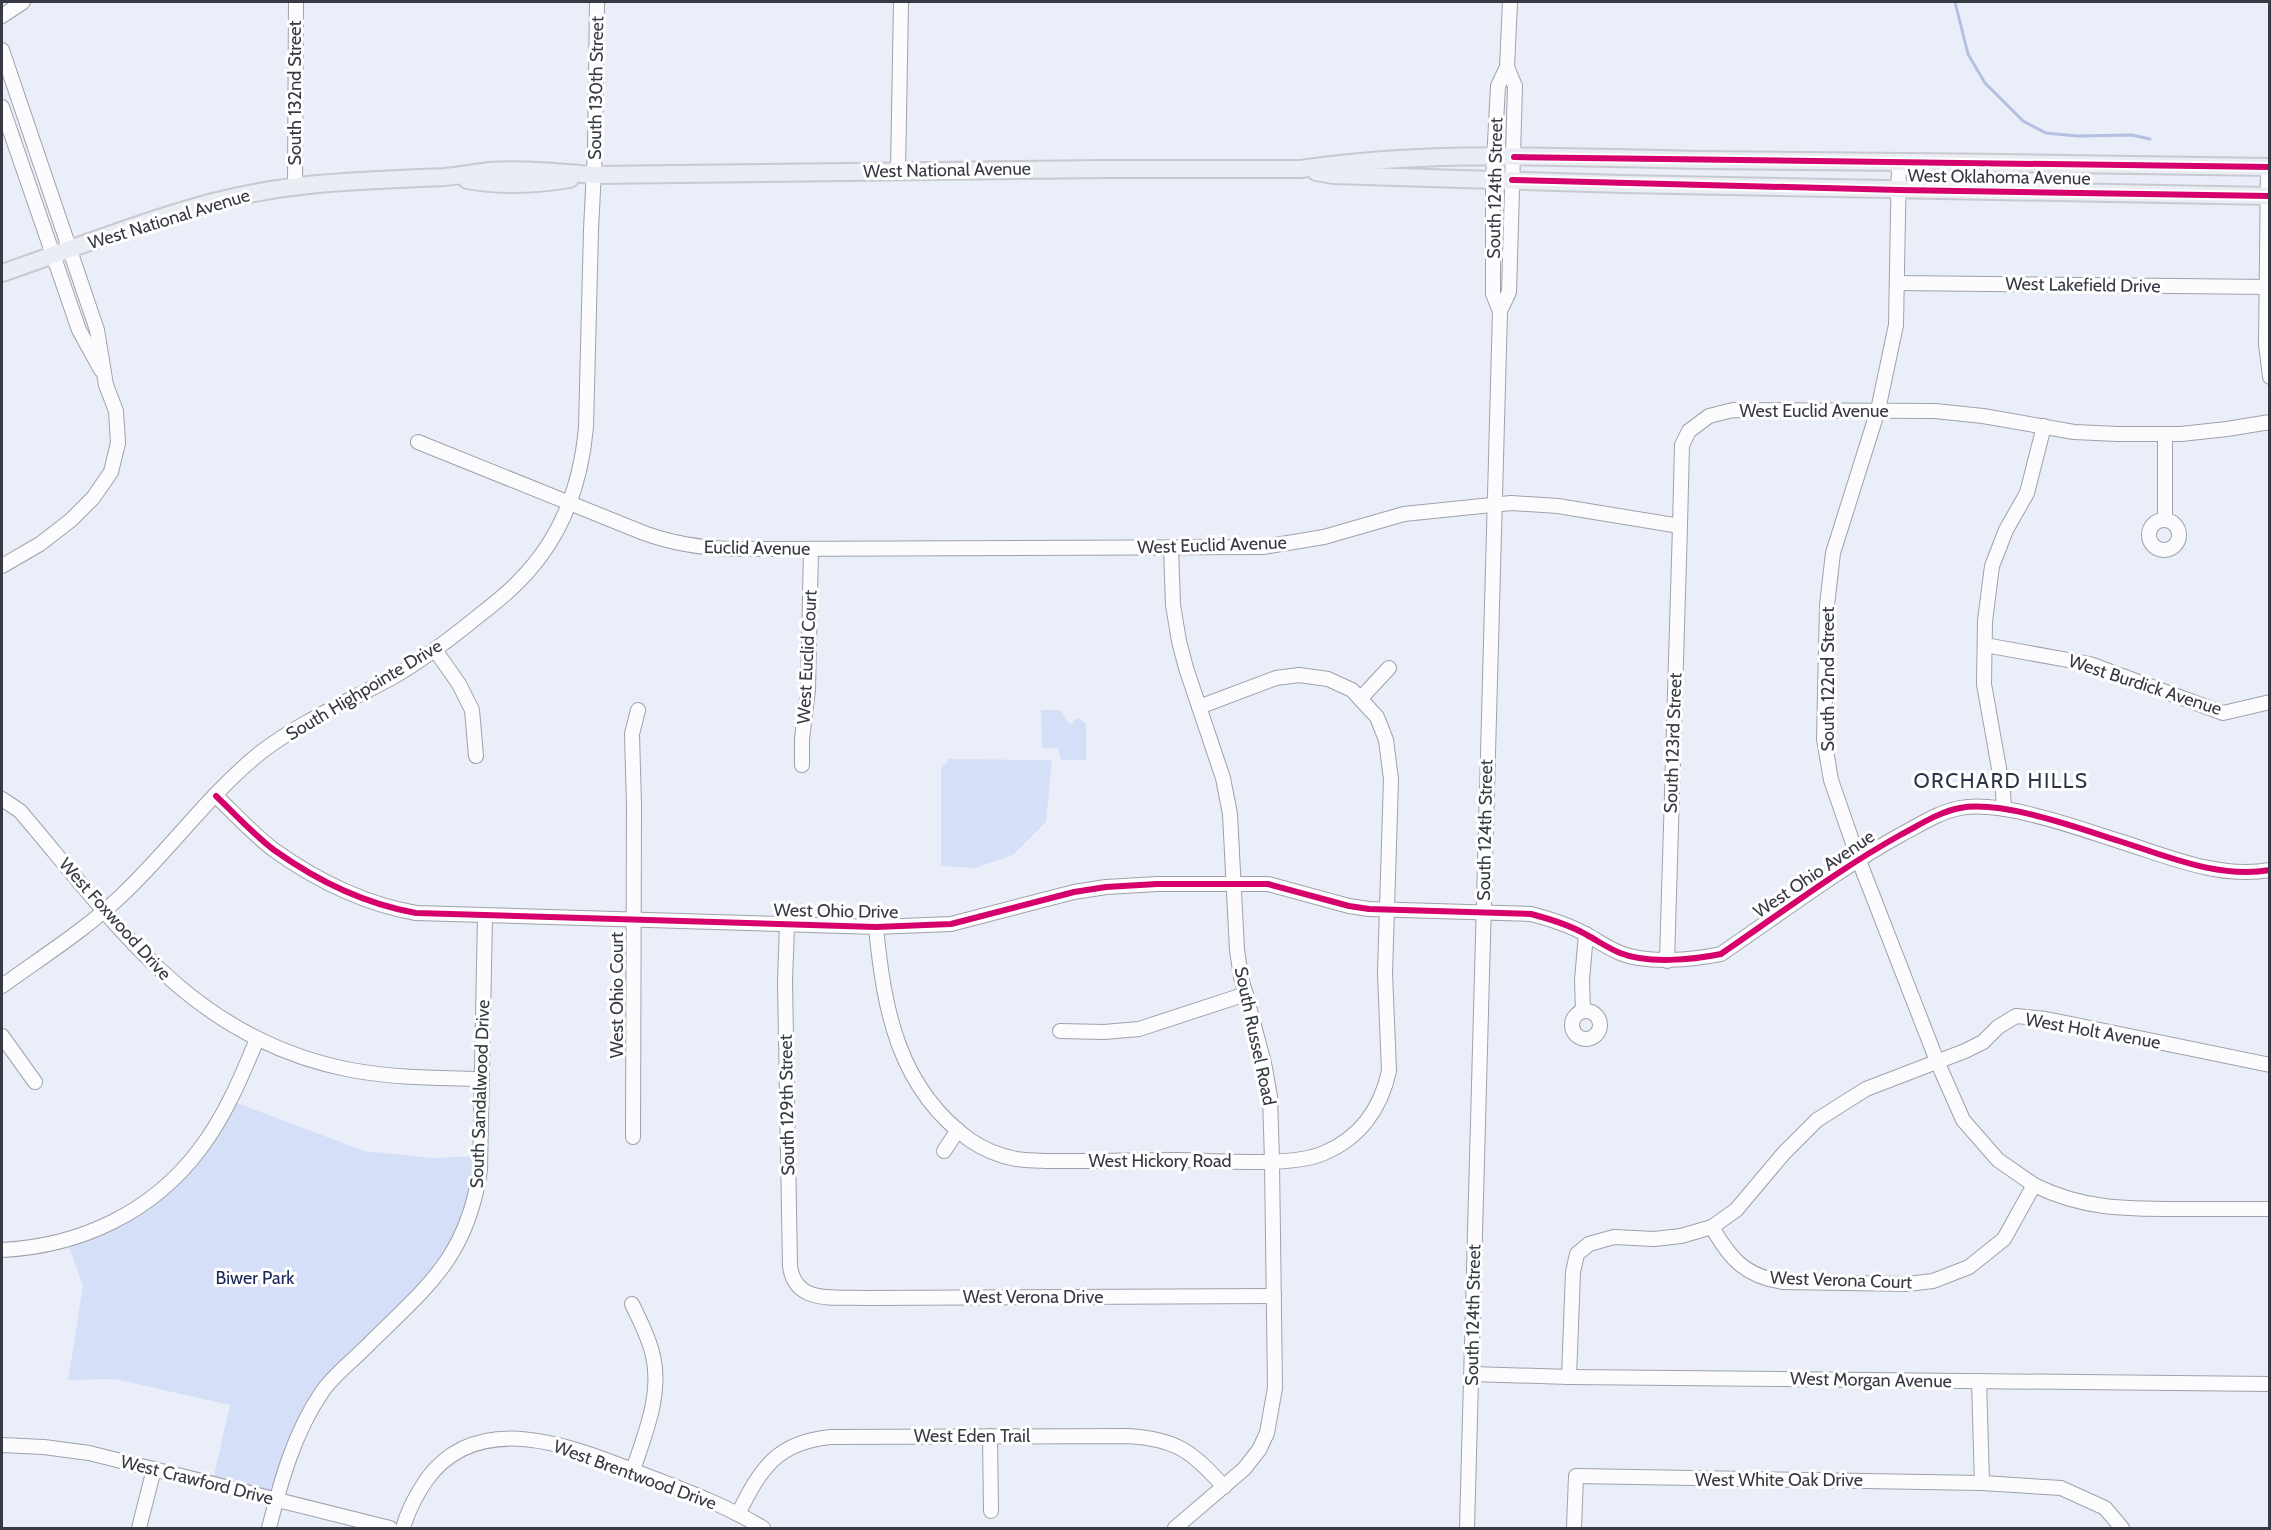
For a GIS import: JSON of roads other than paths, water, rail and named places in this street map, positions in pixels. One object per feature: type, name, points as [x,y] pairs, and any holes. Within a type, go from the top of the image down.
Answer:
[{"type":"main road","name":"West National Avenue","points":[[2,273],[165,216],[213,202],[295,185],[335,181],[449,177],[490,184],[519,184],[594,175],[1301,169],[1330,164],[1437,158],[1514,158]]},
{"type":"main road","name":"West Oklahoma Avenue","points":[[1514,158],[2269,167]]},
{"type":"main road","name":"West National Avenue","points":[[1301,169],[1333,176],[1512,180]]},
{"type":"main road","name":"West Oklahoma Avenue","points":[[1512,180],[1899,190],[2269,196]]},
{"type":"street","points":[[2,16],[23,2]]},
{"type":"street","name":"South 132nd Street","points":[[295,185],[296,2]]},
{"type":"street","name":"South 130th Street","points":[[594,175],[597,2]]},
{"type":"street","points":[[898,171],[901,2]]},
{"type":"street","name":"South 124th Street","points":[[1467,1528],[1493,504],[1500,311],[1509,292],[1514,158],[1515,86],[1508,67],[1510,2]]},
{"type":"street","points":[[2,50],[99,338],[104,375],[116,411],[118,435],[115,459],[104,484],[71,520],[40,544],[2,566]]},
{"type":"street","name":"South 124th Street","points":[[1500,311],[1493,294],[1493,180],[1498,86],[1508,67]]},
{"type":"street","points":[[2,106],[73,313],[83,338],[104,375]]},
{"type":"street","name":"South 122nd Street","points":[[1899,161],[1896,325],[1878,410],[1833,553],[1827,605],[1824,739],[1831,780],[1858,858],[1937,1061],[1963,1120],[1998,1160],[2034,1185]]},
{"type":"street","points":[[2269,167],[2266,344],[2270,377]]},
{"type":"street","name":"South Highpointe Drive","points":[[2,986],[121,897],[260,753],[287,735],[396,675],[435,650],[505,594],[529,571],[557,532],[581,469],[585,436],[594,175]]},
{"type":"street","name":"West Lakefield Drive","points":[[1897,283],[2268,287]]},
{"type":"street","points":[[73,313],[89,307]]},
{"type":"street","name":"West Euclid Avenue","points":[[952,549],[1281,545],[1324,537],[1404,514],[1511,503],[1558,506],[1680,526],[1682,445],[1689,431],[1709,416],[1733,410],[1935,411],[1983,416],[2074,432],[2165,434],[2227,429],[2270,422]]},
{"type":"street","points":[[2004,809],[2003,791],[1984,684],[1992,566],[2006,530],[2027,493],[2044,426]]},
{"type":"street","points":[[2165,434],[2165,520]]},
{"type":"street","name":"Euclid Avenue","points":[[418,442],[644,534],[681,545],[732,549],[952,549]]},
{"type":"street","name":"South 123rd Street","points":[[1667,961],[1680,526]]},
{"type":"street","name":"South Russel Road","points":[[1171,548],[1173,605],[1179,641],[1223,778],[1231,827],[1237,950],[1268,1086],[1272,1161],[1275,1388],[1270,1422],[1263,1443],[1254,1457],[1174,1528]]},
{"type":"street","name":"West Euclid Court","points":[[802,765],[802,739],[808,690],[811,549]]},
{"type":"street","name":"West Burdick Avenue","points":[[1985,645],[2090,664],[2223,713],[2270,702]]},
{"type":"street","points":[[435,650],[459,684],[472,710],[476,756]]},
{"type":"street","points":[[1199,707],[1276,678],[1299,675],[1315,676],[1338,682],[1361,698],[1389,668]]},
{"type":"street","name":"West Hickory Road","points":[[876,927],[884,993],[902,1057],[930,1100],[958,1130],[972,1141],[994,1152],[1030,1161],[1272,1161],[1309,1158],[1340,1146],[1366,1122],[1382,1095],[1390,1060],[1386,1004],[1391,779],[1389,754],[1377,717],[1361,698]]},
{"type":"street","name":"West Ohio Court","points":[[633,1137],[634,805],[632,734],[638,710]]},
{"type":"street","name":"West Ohio Drive","points":[[216,796],[273,849],[304,870],[350,894],[398,910],[441,915],[930,927],[968,922],[1074,892],[1106,886],[1233,883],[1268,884],[1349,906],[1387,910],[1483,911]]},
{"type":"street","name":"West Foxwood Drive","points":[[2,799],[20,811],[144,956],[182,991],[218,1017],[257,1039],[292,1053],[349,1070],[399,1077],[482,1079]]},
{"type":"street","name":"West Ohio Avenue","points":[[1483,911],[1531,914],[1553,920],[1586,934],[1622,954],[1667,961],[1721,954],[1858,858],[1934,816],[1961,807],[2004,809],[2047,818],[2206,868],[2235,872],[2270,870]]},
{"type":"street","name":"South Sandalwood Drive","points":[[269,1528],[289,1456],[300,1431],[323,1391],[432,1281],[455,1251],[464,1232],[477,1193],[480,1170],[485,916]]},
{"type":"street","name":"South 129th Street","points":[[787,924],[785,982],[790,1266],[796,1284]]},
{"type":"street","points":[[1583,1011],[1582,980],[1586,934]]},
{"type":"street","points":[[1060,1031],[1104,1032],[1139,1029],[1246,994]]},
{"type":"street","name":"West Holt Avenue","points":[[1569,1377],[1573,1272],[1577,1254],[1589,1244],[1614,1237],[1654,1239],[1681,1236],[1712,1227],[1736,1210],[1817,1120],[1866,1089],[1965,1052],[1983,1042],[1998,1027],[2016,1016],[2046,1019],[2270,1065]]},
{"type":"street","points":[[2,1036],[35,1082]]},
{"type":"street","points":[[2,1250],[46,1246],[94,1232],[138,1209],[159,1193],[189,1164],[211,1134],[257,1039]]},
{"type":"street","points":[[944,1151],[958,1130]]},
{"type":"street","points":[[2034,1185],[2052,1194],[2087,1205],[2119,1209],[2270,1209]]},
{"type":"street","name":"West Verona Court","points":[[1712,1227],[1735,1261],[1749,1272],[1765,1279],[1907,1284],[1933,1281],[1969,1267],[2004,1239],[2034,1185]]},
{"type":"street","name":"West Verona Drive","points":[[796,1284],[801,1290],[816,1296],[868,1298],[1274,1296]]},
{"type":"street","points":[[632,1304],[652,1353],[655,1390],[653,1407],[633,1470]]},
{"type":"street","name":"West Morgan Avenue","points":[[1472,1374],[2270,1384]]},
{"type":"street","points":[[1979,1381],[1982,1483]]},
{"type":"street","points":[[990,1436],[991,1511]]},
{"type":"street","name":"West Eden Trail","points":[[738,1514],[760,1473],[772,1458],[800,1442],[831,1437],[1128,1436],[1153,1438],[1179,1446],[1195,1457],[1224,1486]]},
{"type":"street","name":"West Brentwood Drive","points":[[403,1528],[415,1496],[441,1463],[471,1445],[488,1440],[519,1438],[547,1443],[633,1470],[705,1498],[763,1528]]},
{"type":"street","name":"West Crawford Drive","points":[[2,1445],[76,1451],[390,1528]]},
{"type":"street","points":[[139,1528],[154,1469]]},
{"type":"street","name":"West White Oak Drive","points":[[1574,1528],[1576,1476],[1982,1483],[2061,1488],[2105,1508],[2122,1528]]},
{"type":"waterway","points":[[1955,2],[1968,54],[1985,83],[2023,121],[2046,133],[2077,136],[2132,135],[2150,139]]},
{"type":"district","name":"ORCHARD HILLS","points":[[2001,781]]},
{"type":"park label","name":"Biwer Park","points":[[255,1278]]}]
